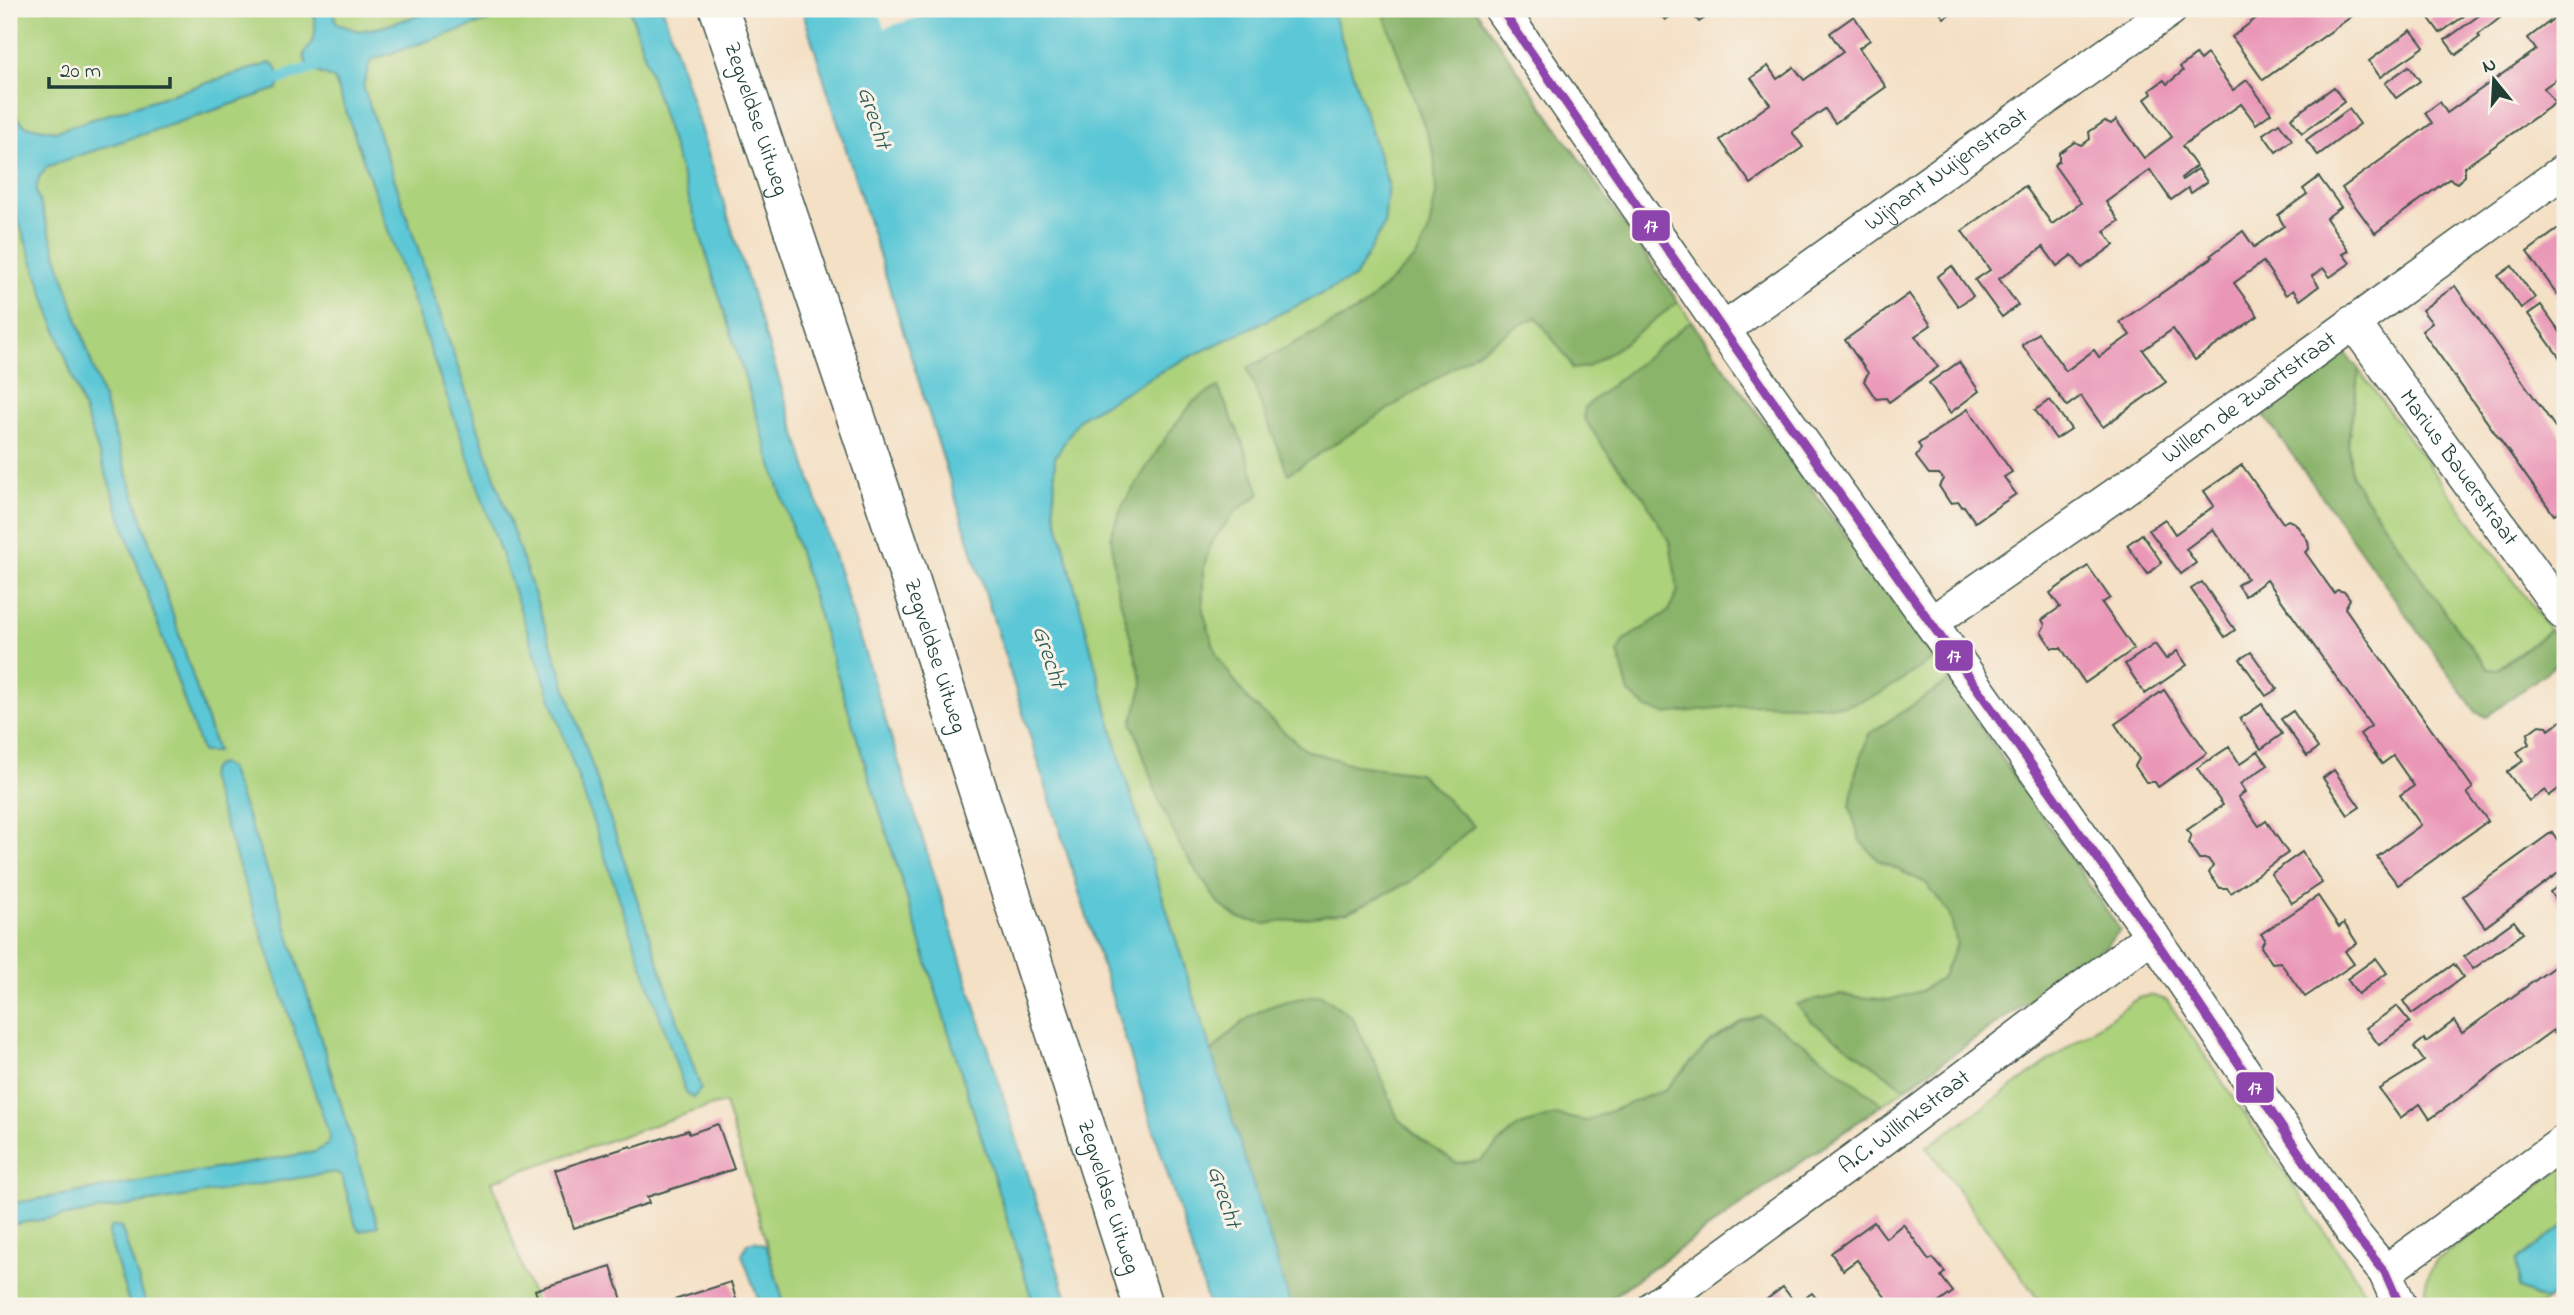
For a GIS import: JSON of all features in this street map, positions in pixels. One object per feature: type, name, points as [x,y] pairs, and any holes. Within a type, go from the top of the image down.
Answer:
[{"type":"street","name":"Zegveldse Uitweg","points":[[719,9],[911,583],[1143,1306]]},
{"type":"street","points":[[1501,9],[1723,330],[2152,935],[2353,1233],[2385,1272],[2400,1306]]},
{"type":"street","name":"Wijnant Nuijenstraat","points":[[1723,330],[2171,9]]},
{"type":"street","name":"Willem de Zwartstraat","points":[[1931,623],[2099,506],[2565,170]]},
{"type":"street","name":"Marius Bauerstraat","points":[[2353,322],[2563,613],[2565,611]]},
{"type":"street","name":"A.C. Willinkstraat","points":[[1655,1306],[1886,1138],[2152,935]]},
{"type":"street","points":[[2385,1272],[2565,1141]]},
{"type":"green space","points":[[9,9],[313,9],[315,33],[304,54],[306,61],[311,70],[335,80],[459,431],[701,1089],[363,86],[370,60],[522,9],[630,9],[1034,1306],[785,1306],[725,1103],[697,1110],[492,1181],[536,1306],[147,1306],[121,1227],[108,1234],[130,1306],[9,1306],[9,1225],[335,1172],[342,1176],[356,1226],[360,1231],[378,1226],[279,902],[229,769],[330,1137],[328,1144],[315,1152],[9,1204],[9,193],[202,752],[217,751],[36,191],[39,177],[48,166],[277,89],[280,82],[270,63],[56,131],[26,126],[9,111]]},
{"type":"green space","points":[[332,9],[439,9],[382,27],[358,31],[337,24]]},
{"type":"green space","points":[[1332,9],[1475,9],[1678,302],[1934,659],[2120,930],[2106,946],[1599,1306],[1291,1306],[1124,774],[1054,508],[1055,457],[1080,418],[1167,368],[1354,278],[1384,225],[1388,184]]},
{"type":"green space","points":[[1382,9],[1475,9],[1678,302],[1588,367],[1572,369],[1570,362],[1536,317],[1514,328],[1288,474],[1247,368],[1362,308],[1416,257],[1428,233],[1436,194],[1434,153]]},
{"type":"green space","points":[[1691,321],[1934,659],[1877,695],[1845,706],[1753,704],[1665,714],[1647,708],[1629,693],[1618,652],[1623,641],[1669,611],[1678,590],[1670,543],[1643,496],[1610,457],[1584,418],[1585,407]]},
{"type":"green space","points":[[2342,348],[2359,370],[2348,442],[2352,478],[2446,614],[2488,669],[2496,670],[2550,630],[2565,650],[2565,658],[2486,717],[2476,712],[2259,408]]},
{"type":"green space","points":[[2359,370],[2550,630],[2496,670],[2488,669],[2446,614],[2352,478],[2348,442]]},
{"type":"green space","points":[[1218,387],[1242,441],[1260,494],[1236,511],[1211,543],[1203,571],[1203,611],[1217,656],[1249,701],[1305,750],[1355,765],[1419,773],[1474,826],[1410,882],[1348,912],[1265,924],[1238,918],[1219,904],[1181,848],[1158,798],[1132,722],[1143,684],[1116,584],[1111,535],[1122,506],[1166,437],[1194,401]]},
{"type":"green space","points":[[1949,681],[2120,930],[2106,946],[1905,1088],[1813,1022],[1796,1004],[1840,995],[1889,1000],[1921,991],[1943,976],[1957,943],[1949,913],[1926,883],[1878,860],[1860,841],[1850,807],[1856,771],[1869,734]]},
{"type":"green space","points":[[1321,995],[1352,1017],[1377,1067],[1398,1119],[1422,1140],[1456,1163],[1480,1161],[1517,1127],[1555,1115],[1586,1121],[1666,1089],[1709,1043],[1739,1023],[1760,1015],[1809,1047],[1882,1104],[1599,1306],[1291,1306],[1211,1053],[1236,1027],[1260,1011],[1286,1002]]},
{"type":"green space","points":[[2150,995],[2167,1000],[2357,1279],[2372,1306],[2043,1306],[1927,1147],[2138,998]]},
{"type":"green space","points":[[2565,1167],[2565,1225],[2517,1261],[2519,1289],[2546,1301],[2538,1306],[2425,1306],[2427,1281],[2438,1259]]},
{"type":"water","points":[[313,9],[332,9],[337,24],[359,31],[382,27],[439,9],[522,9],[371,60],[363,86],[701,1089],[693,1098],[686,1093],[459,431],[335,80],[315,72],[306,61],[304,54],[315,33]]},
{"type":"water","points":[[630,9],[663,9],[1069,1306],[1034,1306]]},
{"type":"water","name":"Grecht","points":[[802,9],[1332,9],[1388,184],[1384,225],[1354,278],[1167,368],[1080,418],[1055,457],[1054,508],[1124,774],[1291,1306],[1209,1306]]},
{"type":"water","points":[[270,63],[276,66],[281,82],[277,89],[48,166],[39,177],[36,191],[217,752],[202,752],[9,193],[9,111],[26,126],[56,131]]},
{"type":"water","points":[[222,764],[229,768],[279,902],[378,1226],[360,1231],[356,1226],[342,1176],[335,1172],[9,1225],[9,1204],[315,1152],[328,1144],[330,1137],[209,777],[216,765]]},
{"type":"water","points":[[2565,1225],[2565,1287],[2546,1301],[2519,1289],[2517,1261]]},
{"type":"water","points":[[111,1227],[121,1227],[147,1306],[130,1306],[108,1234]]},
{"type":"water","points":[[755,1241],[766,1246],[785,1306],[761,1306],[742,1255],[747,1243]]},
{"type":"pier","points":[[878,9],[924,9],[926,15],[884,28]]},
{"type":"building","points":[[1657,9],[1681,9],[1665,20]]},
{"type":"building","points":[[1689,9],[1718,9],[1699,22]]},
{"type":"building","points":[[1937,9],[1957,9],[1944,18]]},
{"type":"building","points":[[2268,9],[2362,9],[2263,80],[2232,37]]},
{"type":"building","points":[[2442,9],[2458,9],[2464,16],[2440,33],[2429,18]]},
{"type":"building","points":[[2488,9],[2509,11],[2456,55],[2445,40]]},
{"type":"building","points":[[2565,10],[2565,73],[2544,88],[2555,103],[2465,167],[2465,176],[2457,183],[2449,179],[2375,233],[2342,188],[2432,123],[2425,113],[2440,102],[2447,113],[2536,50],[2528,38]]},
{"type":"building","points":[[1854,16],[1870,40],[1859,48],[1886,87],[1835,123],[1825,109],[1792,132],[1803,147],[1751,184],[1720,140],[1770,104],[1751,78],[1768,66],[1777,79],[1794,67],[1804,80],[1843,52],[1830,33]]},
{"type":"building","points":[[2411,30],[2424,47],[2380,77],[2369,61]]},
{"type":"building","points":[[2207,54],[2233,90],[2247,80],[2271,113],[2256,124],[2241,104],[2182,146],[2196,166],[2181,178],[2182,180],[2198,169],[2207,182],[2191,193],[2188,188],[2171,200],[2150,170],[2106,202],[2119,221],[2104,231],[2114,245],[2082,268],[2072,255],[2057,266],[2043,247],[1999,279],[2018,305],[2002,317],[1975,280],[1990,270],[1962,231],[2025,186],[2052,224],[2081,203],[2054,165],[2059,161],[2059,153],[2075,142],[2081,145],[2085,143],[2090,139],[2089,132],[2105,121],[2111,124],[2116,120],[2144,158],[2172,137],[2145,99],[2152,94],[2150,90],[2164,80],[2167,84],[2183,71],[2180,67],[2196,55],[2200,60]]},
{"type":"building","points":[[2409,66],[2420,81],[2396,98],[2385,83]]},
{"type":"building","points":[[2334,87],[2344,102],[2302,133],[2291,118]]},
{"type":"building","points":[[2349,109],[2360,124],[2318,155],[2306,140]]},
{"type":"building","points":[[2279,123],[2292,140],[2276,152],[2263,134]]},
{"type":"building","points":[[2319,177],[2341,207],[2326,218],[2349,251],[2343,254],[2350,263],[2330,277],[2323,268],[2312,276],[2319,286],[2300,300],[2293,290],[2286,295],[2263,262],[2234,283],[2258,316],[2195,360],[2173,329],[2143,350],[2166,382],[2103,427],[2081,396],[2067,406],[2022,345],[2038,333],[2066,371],[2094,350],[2099,357],[2130,335],[2120,322],[2213,257],[2211,255],[2243,231],[2254,247],[2284,226],[2278,215],[2307,194],[2303,189]]},
{"type":"building","points":[[2565,224],[2565,288],[2557,294],[2527,252]]},
{"type":"building","points":[[1952,266],[1973,296],[1958,306],[1937,277]]},
{"type":"building","points":[[2512,266],[2535,298],[2521,308],[2498,276]]},
{"type":"building","points":[[2455,286],[2565,441],[2565,507],[2554,515],[2422,331],[2432,323],[2422,310]]},
{"type":"building","points":[[1909,294],[1931,325],[1915,336],[1938,367],[1889,402],[1886,398],[1876,399],[1864,381],[1868,373],[1845,340]]},
{"type":"building","points":[[2541,305],[2565,339],[2565,365],[2528,314]]},
{"type":"building","points":[[1959,362],[1979,391],[1950,413],[1929,383]]},
{"type":"building","points":[[2050,400],[2071,429],[2056,439],[2035,410]]},
{"type":"building","points":[[1968,409],[2012,472],[2004,477],[2016,494],[1975,522],[1959,502],[1950,503],[1939,486],[1943,479],[1939,474],[1929,474],[1916,457],[1921,448],[1918,444]]},
{"type":"building","points":[[2242,465],[2283,523],[2288,520],[2295,523],[2308,541],[2309,549],[2305,552],[2334,593],[2337,590],[2345,592],[2350,599],[2345,608],[2473,788],[2467,793],[2488,821],[2398,885],[2377,857],[2421,825],[2400,795],[2414,786],[2393,756],[2382,764],[2360,734],[2371,726],[2267,580],[2245,596],[2237,585],[2247,578],[2213,529],[2186,549],[2196,563],[2181,574],[2149,530],[2165,519],[2175,534],[2214,506],[2204,491]]},
{"type":"building","points":[[2142,534],[2162,563],[2148,574],[2127,545]]},
{"type":"building","points":[[2088,566],[2110,598],[2102,603],[2134,649],[2085,683],[2061,648],[2052,648],[2041,632],[2045,625],[2042,620],[2060,607],[2050,593]]},
{"type":"building","points":[[2202,582],[2235,630],[2225,637],[2191,589]]},
{"type":"building","points":[[2155,644],[2166,659],[2177,651],[2187,665],[2145,694],[2125,664]]},
{"type":"building","points":[[2251,652],[2277,689],[2266,696],[2240,659]]},
{"type":"building","points":[[2164,690],[2207,753],[2158,787],[2155,782],[2146,782],[2135,766],[2139,759],[2115,724]]},
{"type":"building","points":[[2262,704],[2282,734],[2261,749],[2240,719]]},
{"type":"building","points":[[2293,711],[2318,748],[2307,756],[2281,719]]},
{"type":"building","points":[[2565,718],[2565,784],[2549,796],[2545,790],[2529,801],[2507,772],[2523,761],[2517,752],[2529,744],[2528,733],[2539,725],[2547,726],[2549,730]]},
{"type":"building","points":[[2229,747],[2240,764],[2258,751],[2268,765],[2240,784],[2245,792],[2238,797],[2259,826],[2266,821],[2288,853],[2231,893],[2227,888],[2220,888],[2209,873],[2213,866],[2208,859],[2199,859],[2188,843],[2191,835],[2187,830],[2223,805],[2197,768]]},
{"type":"building","points":[[2334,770],[2360,807],[2348,815],[2323,778]]},
{"type":"building","points":[[2552,832],[2565,851],[2565,868],[2485,927],[2463,896]]},
{"type":"building","points":[[2302,852],[2322,883],[2292,903],[2271,874]]},
{"type":"building","points":[[2565,881],[2565,914],[2550,892]]},
{"type":"building","points":[[2318,896],[2339,927],[2344,923],[2357,943],[2345,951],[2354,964],[2305,997],[2280,962],[2272,963],[2261,947],[2265,939],[2261,934]]},
{"type":"building","points":[[2514,921],[2523,933],[2473,969],[2464,957]]},
{"type":"building","points":[[2376,958],[2387,973],[2358,994],[2347,979]]},
{"type":"building","points":[[2565,959],[2565,1032],[2554,1033],[2553,1030],[2430,1119],[2420,1104],[2400,1118],[2379,1089],[2424,1061],[2414,1047],[2424,1039],[2426,1042],[2454,1021],[2462,1033]]},
{"type":"building","points":[[2454,964],[2463,977],[2412,1014],[2403,1001]]},
{"type":"building","points":[[2397,1006],[2410,1022],[2379,1045],[2366,1028]]},
{"type":"building","points":[[718,1124],[734,1169],[647,1197],[649,1203],[574,1228],[555,1170],[631,1146],[632,1148],[688,1130],[689,1134]]},
{"type":"building","points":[[1874,1222],[1886,1238],[1903,1224],[1929,1260],[1933,1258],[1945,1272],[1941,1276],[1953,1292],[1934,1306],[1892,1306],[1857,1260],[1843,1270],[1831,1253]]},
{"type":"building","points":[[611,1266],[624,1306],[540,1306],[535,1290]]},
{"type":"building","points":[[731,1282],[738,1306],[655,1306]]},
{"type":"building","points":[[1783,1287],[1796,1304],[1812,1293],[1822,1306],[1758,1306]]},
{"type":"waterway","points":[[266,83],[325,64]]},
{"type":"transit line","name":"17","points":[[1501,9],[1723,330],[2152,935],[2353,1233],[2385,1272],[2400,1306]]}]
